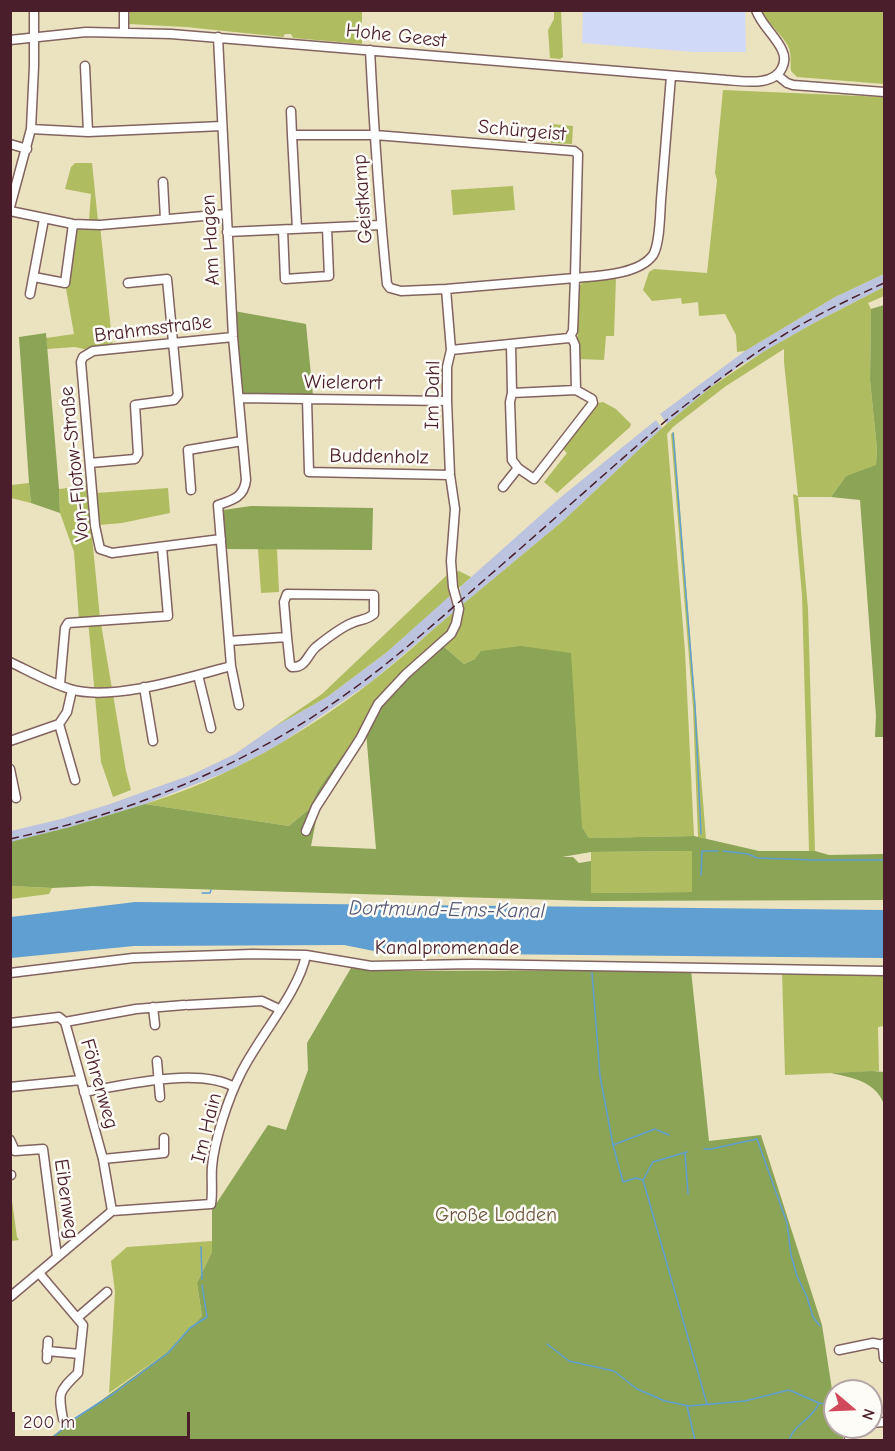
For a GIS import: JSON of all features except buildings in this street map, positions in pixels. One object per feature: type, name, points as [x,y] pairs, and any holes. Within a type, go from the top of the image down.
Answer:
[{"type":"street","points":[[34,10],[31,129],[10,209],[73,225],[100,225],[227,214]]},
{"type":"street","points":[[124,10],[124,32]]},
{"type":"street","points":[[756,10],[762,24],[784,54],[784,60],[778,73],[787,83],[885,92]]},
{"type":"street","name":"Hohe Geest","points":[[10,40],[86,32],[124,32],[218,37],[741,81],[766,81],[778,73]]},
{"type":"street","name":"Am Hagen","points":[[218,37],[233,337],[245,486],[237,498],[218,505],[231,666],[239,705]]},
{"type":"street","name":"Geistkamp","points":[[370,50],[381,225],[387,284],[390,288],[401,291],[446,289],[575,278]]},
{"type":"street","points":[[85,66],[88,132]]},
{"type":"street","points":[[576,390],[575,345],[571,336],[575,278],[608,275],[640,265],[653,255],[657,245],[671,76]]},
{"type":"street","points":[[291,111],[297,229]]},
{"type":"street","points":[[31,129],[88,132],[222,126]]},
{"type":"street","points":[[292,135],[375,135]]},
{"type":"street","name":"Schürgeist","points":[[375,135],[577,153],[575,278]]},
{"type":"street","points":[[10,144],[27,149]]},
{"type":"street","points":[[164,182],[165,219]]},
{"type":"street","points":[[30,294],[44,219]]},
{"type":"street","points":[[34,278],[65,283],[73,225]]},
{"type":"street","points":[[227,232],[381,225]]},
{"type":"street","points":[[283,230],[285,279],[329,276],[327,228]]},
{"type":"street","points":[[90,463],[135,459],[137,457],[135,405],[177,398],[167,279],[128,282]]},
{"type":"street","points":[[446,289],[451,350]]},
{"type":"street","name":"Im Dahl","points":[[306,831],[316,807],[360,739],[378,704],[406,674],[451,634],[456,624],[459,609],[453,587],[451,561],[454,509],[447,401],[447,367],[451,350],[567,339],[571,336]]},
{"type":"street","name":"Brahmsstraße","points":[[81,362],[83,357],[93,351],[233,337]]},
{"type":"street","points":[[511,344],[512,460],[518,468],[534,479],[593,403],[592,399],[576,390],[512,393]]},
{"type":"street","name":"Von-Flotow-Straße","points":[[81,362],[94,526],[100,549],[112,553],[221,539]]},
{"type":"street","name":"Wielerort","points":[[239,398],[447,401]]},
{"type":"street","name":"Buddenholz","points":[[307,399],[309,472],[450,475]]},
{"type":"street","points":[[191,490],[188,450],[242,441]]},
{"type":"street","points":[[502,487],[518,468]]},
{"type":"street","points":[[60,684],[65,628],[68,623],[168,616],[162,547]]},
{"type":"street","points":[[287,594],[374,595],[374,614],[365,620],[353,622],[315,648],[307,661],[298,667],[292,668],[290,665],[287,637],[284,602],[287,594]]},
{"type":"street","points":[[229,641],[287,637]]},
{"type":"street","points":[[11,664],[72,690],[108,693],[144,687],[231,666]]},
{"type":"street","points":[[198,675],[211,728]]},
{"type":"street","points":[[144,687],[153,741]]},
{"type":"street","points":[[10,741],[59,724],[67,712],[72,690]]},
{"type":"street","points":[[59,724],[75,780]]},
{"type":"street","points":[[10,769],[16,798]]},
{"type":"street","name":"Kanalpromenade","points":[[10,973],[133,958],[186,955],[306,956],[371,966],[470,964],[885,971]]},
{"type":"street","name":"Im Hain","points":[[112,1211],[211,1204],[212,1166],[234,1087],[257,1043],[303,969],[306,956]]},
{"type":"street","points":[[65,1022],[153,1007],[262,1001],[279,1009]]},
{"type":"street","points":[[153,1007],[155,1025]]},
{"type":"street","name":"Föhrenweg","points":[[10,1023],[59,1017],[65,1022],[103,1159],[112,1211]]},
{"type":"street","points":[[157,1061],[160,1097]]},
{"type":"street","points":[[84,1092],[158,1079],[213,1079],[234,1087]]},
{"type":"street","points":[[10,1087],[81,1080]]},
{"type":"street","points":[[103,1159],[164,1153],[165,1138]]},
{"type":"street","name":"Eibenweg","points":[[10,1140],[15,1151],[43,1149],[57,1257]]},
{"type":"street","points":[[10,1297],[112,1211]]},
{"type":"street","points":[[39,1273],[83,1325],[78,1373],[62,1389],[60,1395],[63,1419]]},
{"type":"street","points":[[77,1318],[107,1292]]},
{"type":"street","points":[[48,1341],[47,1355],[80,1354]]},
{"type":"street","points":[[839,1350],[873,1342],[884,1344],[885,1358]]},
{"type":"shaded area","points":[[583,11],[745,11],[746,52],[694,52],[582,43]]},
{"type":"shaded area","points":[[884,274],[884,287],[814,323],[741,365],[667,424],[660,414],[745,351],[835,297]]},
{"type":"shaded area","points":[[656,420],[662,428],[564,520],[462,605],[460,587],[561,497]]},
{"type":"shaded area","points":[[449,596],[455,611],[371,682],[277,746],[229,771],[145,804],[11,842],[11,831],[107,805],[191,775],[235,754],[274,727],[327,697],[387,652]]},
{"type":"green space","points":[[130,11],[362,11],[362,44],[293,38],[291,34],[285,34],[283,37],[186,27],[129,24]]},
{"type":"green space","points":[[554,11],[561,11],[563,57],[560,59],[550,58],[548,30],[554,19]]},
{"type":"green space","points":[[762,11],[884,11],[884,84],[797,77],[791,71],[788,46]]},
{"type":"green space","points":[[723,90],[884,97],[884,274],[835,297],[745,351],[737,352],[736,335],[725,314],[699,316],[698,302],[682,304],[681,298],[652,301],[643,290],[649,272],[654,269],[707,273],[717,180],[715,173]]},
{"type":"green space","points":[[551,124],[573,126],[572,144],[551,143]]},
{"type":"green space","points":[[75,163],[92,163],[98,221],[89,220],[91,194],[65,189],[71,167]]},
{"type":"green space","points":[[513,186],[515,210],[453,215],[451,190]]},
{"type":"green space","points":[[73,224],[100,225],[113,349],[93,351],[75,347],[47,349],[46,338],[74,334],[65,283]]},
{"type":"green space","points":[[616,278],[614,336],[606,336],[604,360],[577,359],[579,285],[582,282]]},
{"type":"green space","points":[[884,287],[884,296],[868,303],[871,309],[870,380],[877,449],[876,466],[846,476],[831,497],[798,497],[808,609],[815,851],[809,851],[802,595],[793,494],[798,496],[784,349],[726,386],[667,434],[685,651],[694,836],[589,838],[475,659],[464,664],[443,646],[462,605],[564,520],[662,428],[711,387],[763,352]]},
{"type":"green space","points":[[884,305],[884,737],[875,737],[876,716],[860,500],[831,497],[846,476],[876,465],[877,449],[870,380],[871,309]]},
{"type":"green space","points":[[234,311],[306,324],[313,396],[243,393]]},
{"type":"green space","points":[[46,333],[60,513],[31,503],[29,483],[19,337]]},
{"type":"green space","points":[[603,402],[616,409],[631,424],[630,427],[557,493],[544,482],[567,453],[562,448],[598,403]]},
{"type":"green space","points":[[674,432],[706,839],[698,837],[693,708],[671,434]]},
{"type":"green space","points":[[29,483],[31,503],[11,498],[11,485]]},
{"type":"green space","points":[[87,486],[100,618],[131,790],[113,797],[101,762],[88,620],[79,620],[74,552],[60,513],[59,489]]},
{"type":"green space","points":[[168,488],[170,513],[122,523],[99,525],[96,493]]},
{"type":"green space","points":[[251,506],[373,508],[372,550],[225,549],[223,510]]},
{"type":"green space","points":[[258,549],[277,549],[279,592],[261,593]]},
{"type":"green space","points":[[459,571],[471,577],[387,652],[327,697],[274,727],[322,694],[447,575]]},
{"type":"green space","points":[[455,611],[454,624],[358,739],[352,743],[318,790],[308,810],[289,826],[145,804],[205,782],[291,737],[371,682]]},
{"type":"green space","points":[[443,646],[464,664],[475,659],[481,651],[521,646],[571,653],[582,827],[589,838],[694,836],[759,851],[815,851],[829,855],[884,854],[884,900],[591,901],[93,886],[52,888],[11,886],[10,842],[70,827],[145,804],[289,826],[308,810],[318,790],[352,742],[358,739],[318,810],[311,846],[376,849],[366,732],[380,707],[407,676]],"holes":[[[692,851],[692,892],[591,893],[591,861],[579,863],[573,857],[562,857],[591,852]]]},
{"type":"green space","points":[[692,851],[692,892],[591,893],[591,852]]},
{"type":"green space","points":[[10,886],[52,888],[49,894],[11,899]]},
{"type":"green space","name":"Große Lodden","points":[[351,968],[372,971],[691,970],[709,1141],[761,1135],[822,1325],[830,1379],[823,1379],[823,1439],[843,1440],[47,1440],[166,1353],[202,1316],[197,1283],[212,1252],[212,1210],[268,1125],[286,1130],[308,1070],[307,1043]]},
{"type":"green space","points":[[782,971],[884,973],[884,1026],[878,1027],[879,1071],[785,1075]]},
{"type":"green space","points":[[884,1072],[884,1104],[880,1096],[869,1085],[831,1073]]},
{"type":"green space","points":[[11,1194],[19,1240],[11,1241]]},
{"type":"green space","points":[[212,1241],[212,1252],[197,1283],[202,1316],[166,1353],[109,1393],[115,1292],[111,1261],[127,1247]]},
{"type":"water","name":"Dortmund-Ems-Kanal","points":[[135,902],[884,910],[884,958],[384,953],[344,945],[134,946],[11,958],[11,917]]},
{"type":"waterway","points":[[673,433],[695,706],[701,834]]},
{"type":"waterway","points":[[701,875],[702,851],[718,851]]},
{"type":"waterway","points":[[723,851],[748,854],[757,858],[884,860]]},
{"type":"waterway","points":[[202,893],[210,893],[211,890]]},
{"type":"waterway","points":[[592,973],[600,1076],[613,1145]]},
{"type":"waterway","points":[[655,1129],[613,1145],[623,1182],[636,1178],[643,1180],[653,1162],[687,1152]]},
{"type":"waterway","points":[[657,1130],[669,1135]]},
{"type":"waterway","points":[[704,1149],[757,1139],[787,1223],[791,1255],[797,1276],[813,1317],[820,1326]]},
{"type":"waterway","points":[[685,1153],[688,1194]]},
{"type":"waterway","points":[[643,1180],[707,1404]]},
{"type":"waterway","points":[[201,1247],[202,1279]]},
{"type":"waterway","points":[[50,1440],[74,1419],[113,1394],[168,1353],[190,1328],[207,1317],[202,1285]]},
{"type":"waterway","points":[[547,1344],[569,1361],[614,1371],[637,1389],[665,1401],[689,1406],[745,1401],[789,1390],[823,1404]]},
{"type":"waterway","points":[[789,1440],[795,1429],[812,1414],[819,1403]]},
{"type":"waterway","points":[[687,1406],[695,1440]]},
{"type":"railway","points":[[10,839],[54,829],[141,802],[225,766],[304,722],[342,697],[410,644],[669,418],[710,386],[794,329],[884,283]]}]
